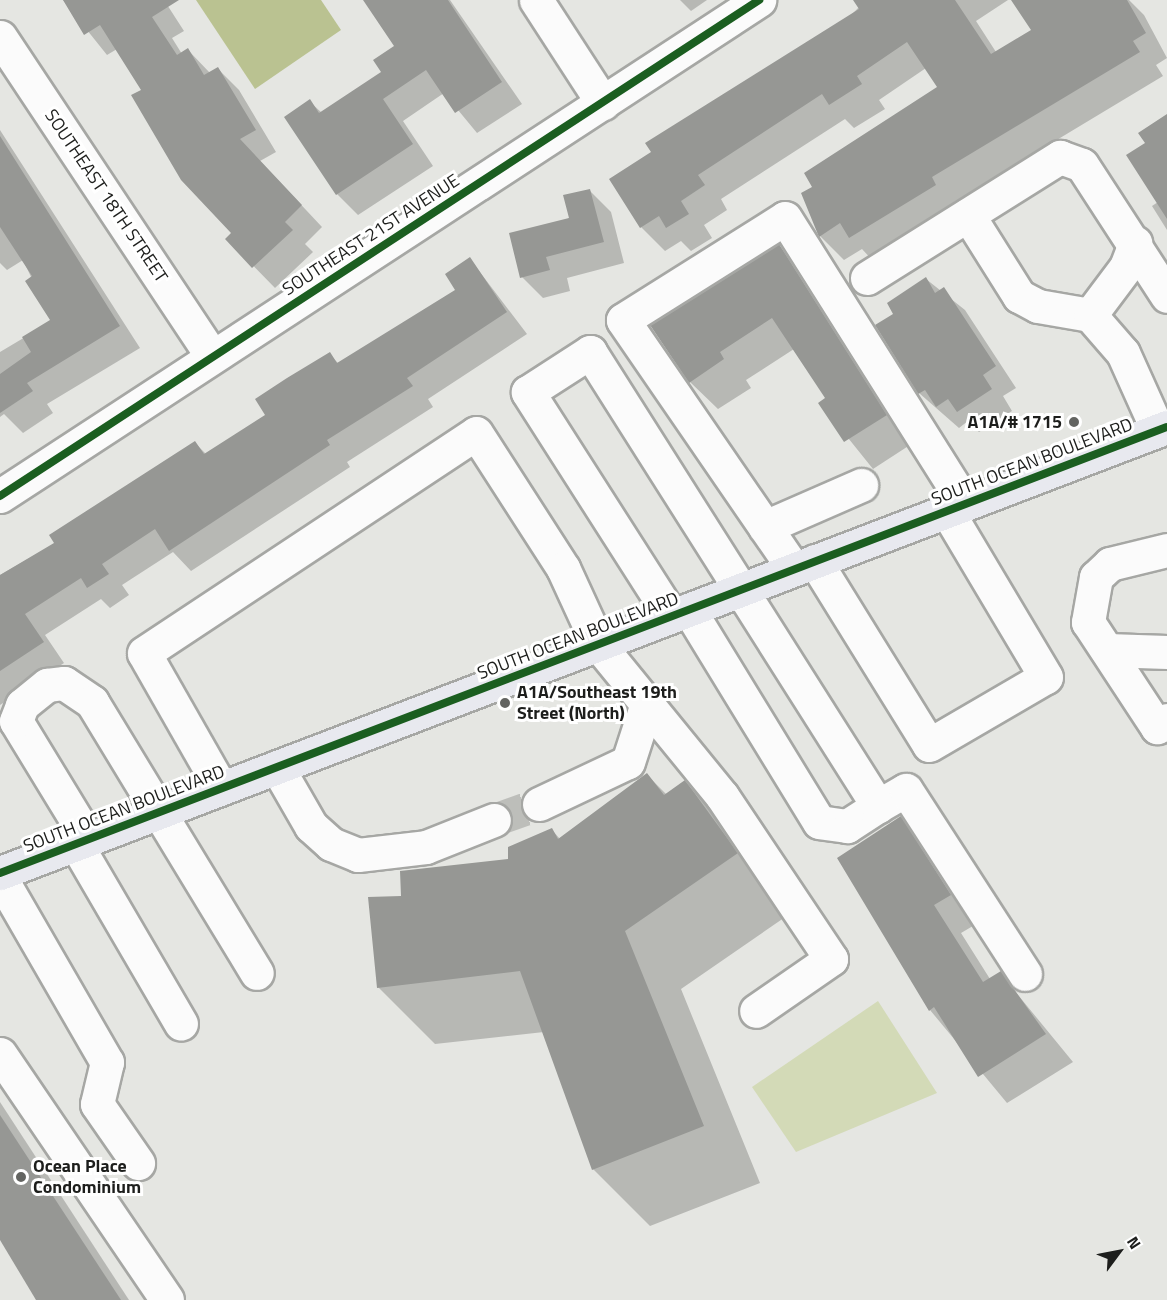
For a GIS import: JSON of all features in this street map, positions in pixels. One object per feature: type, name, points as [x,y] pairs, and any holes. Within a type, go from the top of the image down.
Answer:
[{"type":"main road","name":"SOUTH OCEAN BOULEVARD","points":[[3,867],[160,812],[1162,429]]},
{"type":"street","points":[[536,0],[603,103]]},
{"type":"street","name":"SOUTHEAST 21ST AVENUE","points":[[0,496],[212,355],[759,0]]},
{"type":"street","name":"SOUTHEAST 18TH STREET","points":[[0,37],[212,355]]},
{"type":"street","points":[[867,279],[1060,158],[1072,159],[1082,165],[1135,243],[1167,296]]},
{"type":"street","points":[[968,215],[1019,296],[1038,306],[1090,315],[1123,353],[1162,429]]},
{"type":"street","points":[[785,218],[956,507],[1046,677],[929,745],[805,565],[765,526],[623,320],[785,218]]},
{"type":"street","points":[[1090,315],[1126,267],[1135,243]]},
{"type":"street","points":[[878,806],[743,589],[590,352],[528,392],[680,613],[819,822],[847,826],[906,790],[1024,975]]},
{"type":"street","points":[[221,788],[144,653],[476,433],[563,568],[598,644],[722,796],[831,959],[756,1011]]},
{"type":"street","points":[[765,526],[861,485]]},
{"type":"street","points":[[1167,550],[1110,564],[1096,577],[1088,622],[1157,727],[1167,720]]},
{"type":"street","points":[[1107,650],[1167,652]]},
{"type":"street","points":[[181,1024],[16,721],[22,705],[47,686],[64,683],[92,702],[257,973]]},
{"type":"street","points":[[539,804],[628,762],[647,703]]},
{"type":"street","points":[[277,767],[311,825],[331,844],[358,855],[426,847],[494,820]]},
{"type":"street","points":[[3,867],[107,1062],[97,1104],[138,1163]]},
{"type":"street","points":[[0,1054],[167,1300]]},
{"type":"shaded area","points":[[196,0],[321,0],[341,30],[255,89]]},
{"type":"shaded area","points":[[878,1001],[937,1093],[796,1152],[752,1087]]},
{"type":"building","points":[[63,0],[179,0],[152,17],[177,55],[188,48],[204,75],[218,67],[256,130],[240,139],[302,205],[285,222],[293,230],[252,268],[225,239],[231,233],[181,180],[131,95],[141,90],[100,25],[84,35]]},
{"type":"building","points":[[363,0],[448,0],[502,82],[455,113],[426,70],[383,99],[413,144],[336,195],[284,117],[310,99],[319,113],[381,72],[373,60],[394,46]]},
{"type":"building","points":[[853,0],[955,0],[991,54],[1031,30],[1011,0],[1127,0],[1146,33],[1133,41],[1140,52],[932,177],[936,185],[849,238],[840,223],[819,237],[801,193],[812,187],[804,173],[937,87],[907,42],[857,76],[862,84],[829,105],[822,94],[698,175],[705,185],[681,201],[689,214],[666,228],[659,216],[640,228],[609,179],[651,152],[645,143],[859,9]]},
{"type":"building","points":[[1167,114],[1167,219],[1126,155],[1145,143],[1138,133]]},
{"type":"building","points":[[0,136],[120,326],[27,383],[33,391],[0,413],[0,374],[31,352],[22,337],[50,320],[25,281],[32,276],[0,227]]},
{"type":"building","points":[[590,189],[604,242],[546,257],[550,270],[520,278],[509,233],[569,218],[563,195]]},
{"type":"building","points":[[779,244],[887,415],[844,442],[818,403],[825,398],[772,318],[720,352],[724,359],[689,383],[650,325]]},
{"type":"building","points":[[470,257],[507,312],[407,378],[413,386],[327,440],[330,445],[169,551],[155,529],[102,564],[109,574],[87,588],[81,578],[25,614],[44,642],[0,671],[0,575],[54,543],[49,535],[195,441],[204,454],[265,415],[255,399],[287,378],[330,352],[337,363],[455,290],[445,274]]},
{"type":"building","points":[[926,277],[935,293],[944,287],[996,366],[983,375],[992,389],[957,412],[948,399],[936,407],[925,390],[918,394],[875,325],[893,314],[887,303]]},
{"type":"building","points":[[647,773],[664,795],[685,780],[738,853],[625,931],[704,1126],[592,1170],[520,971],[377,988],[368,897],[401,896],[400,871],[508,859],[508,847],[552,828],[558,839]]},
{"type":"building","points":[[901,816],[951,895],[934,905],[983,982],[1001,971],[1046,1034],[978,1077],[934,1007],[929,1011],[837,858]]},
{"type":"building","name":"Ocean Place Condominium","points":[[0,1115],[121,1300],[36,1300],[0,1240]]},
{"type":"tunnel","points":[[494,820],[539,804]]},
{"type":"cycle path","points":[[0,496],[759,0]]},
{"type":"cycle path","points":[[0,873],[1167,427]]},
{"type":"place","name":"A1A/# 1715","points":[[1074,422]]},
{"type":"place","name":"A1A/Southeast 19th Street (North)","points":[[505,703]]},
{"type":"place","name":"Ocean Place Condominium","points":[[21,1177]]}]
